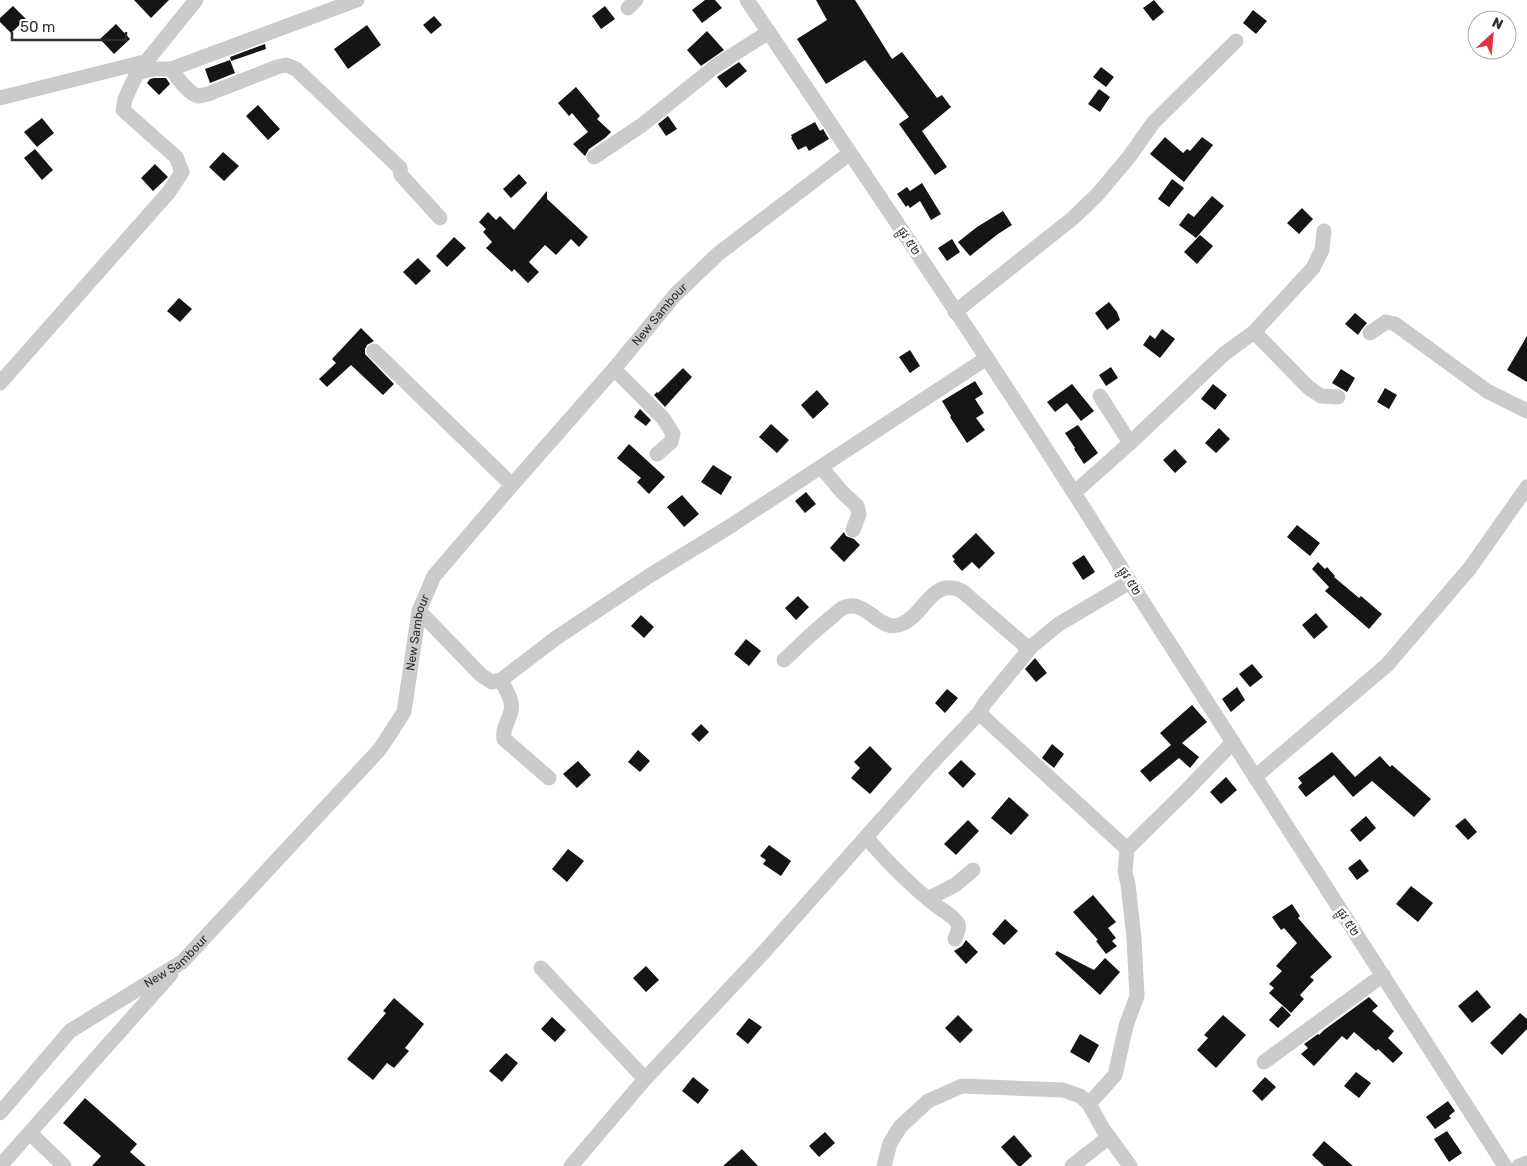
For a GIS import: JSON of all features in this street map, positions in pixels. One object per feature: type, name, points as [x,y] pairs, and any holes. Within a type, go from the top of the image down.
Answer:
[{"type":"street","points":[[0,383],[170,192],[182,172],[176,157],[123,110],[125,99],[137,73],[196,0]]},
{"type":"street","points":[[137,73],[153,69],[171,69],[357,0]]},
{"type":"street","name":"ផ្លូវ ៥២","points":[[747,0],[1075,492],[1130,582],[1505,1166]]},
{"type":"street","points":[[594,157],[642,125],[717,65],[769,32]]},
{"type":"street","points":[[955,312],[1073,218],[1097,195],[1129,157],[1153,123],[1236,41]]},
{"type":"street","points":[[0,98],[148,61]]},
{"type":"street","points":[[171,69],[181,84],[200,96],[278,67],[286,65],[296,69],[400,168],[401,175],[440,218]]},
{"type":"street","name":"New Sambour","points":[[0,1113],[70,1031],[182,962],[380,750],[404,712],[419,611],[434,576],[614,369],[675,295],[718,254],[850,153]]},
{"type":"street","points":[[1075,492],[1224,354],[1254,332],[1313,268],[1322,250],[1324,232]]},
{"type":"street","points":[[1370,333],[1386,322],[1395,324],[1487,391],[1527,411]]},
{"type":"street","points":[[1254,332],[1309,388],[1321,396],[1338,397]]},
{"type":"street","points":[[374,351],[512,485]]},
{"type":"street","points":[[419,611],[481,675],[492,682],[501,680],[556,638],[649,576],[730,527],[987,358]]},
{"type":"street","points":[[614,369],[663,418],[673,434],[671,442],[657,454]]},
{"type":"street","points":[[1100,396],[1130,443]]},
{"type":"street","points":[[821,467],[842,492],[857,506],[859,514],[854,530]]},
{"type":"street","points":[[1255,777],[1387,665],[1470,568],[1527,486]]},
{"type":"street","points":[[571,1166],[645,1079],[764,952],[928,766],[979,714],[985,703],[1029,649],[1059,624],[1130,582]]},
{"type":"street","points":[[784,660],[827,620],[844,607],[855,606],[866,610],[883,624],[893,626],[904,624],[939,589],[949,587],[962,591],[1029,649]]},
{"type":"street","points":[[501,680],[511,702],[512,711],[503,733],[504,739],[549,778]]},
{"type":"street","points":[[979,714],[1127,849]]},
{"type":"street","points":[[1089,1104],[1115,1075],[1126,1026],[1137,996],[1134,938],[1125,872],[1127,849],[1186,792],[1233,742]]},
{"type":"street","points":[[866,837],[879,853],[928,899],[953,918],[958,924],[955,939]]},
{"type":"street","points":[[928,899],[955,885],[973,870]]},
{"type":"street","points":[[0,1166],[182,962]]},
{"type":"street","points":[[541,968],[645,1079]]},
{"type":"street","points":[[1264,1062],[1383,975]]},
{"type":"street","points":[[884,1166],[890,1144],[900,1127],[928,1101],[962,1086],[1063,1090],[1080,1096],[1089,1104],[1109,1137],[1130,1166]]},
{"type":"street","points":[[30,1133],[64,1166]]},
{"type":"street","points":[[1072,1166],[1109,1137]]},
{"type":"street","points":[[1519,1166],[1527,1163]]},
{"type":"building","points":[[134,0],[169,0],[151,18]]},
{"type":"building","points":[[705,0],[715,0],[722,8],[702,23],[692,10]]},
{"type":"building","points":[[816,0],[855,0],[892,59],[902,52],[937,98],[942,95],[951,107],[922,131],[947,167],[935,175],[899,124],[909,117],[865,60],[826,84],[797,39],[827,20]]},
{"type":"building","points":[[1154,0],[1164,12],[1153,21],[1143,8]]},
{"type":"building","points":[[13,6],[26,19],[11,33],[0,22],[0,18]]},
{"type":"building","points":[[605,6],[615,19],[601,29],[592,16]]},
{"type":"building","points":[[1253,10],[1267,21],[1256,34],[1243,23]]},
{"type":"building","points":[[434,16],[442,25],[431,34],[423,25]]},
{"type":"building","points":[[116,24],[130,39],[114,54],[100,39]]},
{"type":"building","points":[[367,25],[381,45],[348,69],[334,49]]},
{"type":"building","points":[[707,31],[724,50],[701,66],[687,50]]},
{"type":"building","points":[[265,44],[266,49],[231,61],[230,57]]},
{"type":"building","points":[[230,60],[235,73],[210,83],[205,69]]},
{"type":"building","points":[[739,62],[747,71],[726,88],[717,77]]},
{"type":"building","points":[[1101,67],[1114,77],[1106,87],[1093,77]]},
{"type":"building","points":[[166,78],[170,84],[159,95],[147,83],[150,79]]},
{"type":"building","points":[[576,87],[600,116],[597,119],[611,132],[589,149],[585,156],[573,144],[588,132],[572,113],[569,116],[558,103]]},
{"type":"building","points":[[1099,89],[1110,97],[1100,112],[1088,104]]},
{"type":"building","points":[[258,105],[280,129],[268,140],[246,116]]},
{"type":"building","points":[[668,116],[677,129],[666,136],[658,124]]},
{"type":"building","points":[[42,118],[54,133],[37,147],[24,132]]},
{"type":"building","points":[[815,122],[820,131],[823,129],[829,139],[809,151],[806,146],[798,150],[791,135]]},
{"type":"building","points":[[1165,137],[1183,153],[1187,149],[1190,151],[1202,137],[1213,145],[1184,182],[1150,154]]},
{"type":"building","points":[[35,149],[53,170],[42,180],[24,158]]},
{"type":"building","points":[[223,152],[239,166],[224,181],[209,167]]},
{"type":"building","points":[[155,164],[168,177],[153,191],[141,178]]},
{"type":"building","points":[[519,174],[527,183],[511,198],[503,189]]},
{"type":"building","points":[[1172,179],[1184,188],[1169,207],[1158,199]]},
{"type":"building","points":[[922,183],[941,214],[931,220],[920,201],[910,208],[908,205],[906,207],[897,194],[907,187],[910,191]]},
{"type":"building","points":[[547,191],[547,199],[588,237],[579,247],[571,239],[556,255],[545,245],[529,262],[539,272],[528,283],[514,269],[512,272],[486,248],[492,242],[483,232],[486,229],[479,222],[488,212],[496,220],[500,216],[514,230]]},
{"type":"building","points":[[1212,196],[1224,206],[1196,238],[1179,225],[1188,213],[1194,217]]},
{"type":"building","points":[[1302,208],[1313,219],[1299,234],[1287,223]]},
{"type":"building","points":[[1003,211],[1012,225],[970,256],[958,242],[977,227]]},
{"type":"building","points":[[1200,235],[1213,246],[1197,264],[1184,252]]},
{"type":"building","points":[[454,237],[466,248],[447,267],[436,256]]},
{"type":"building","points":[[952,239],[960,252],[947,261],[938,248]]},
{"type":"building","points":[[418,258],[431,271],[416,285],[403,272]]},
{"type":"building","points":[[179,298],[192,309],[180,322],[167,311]]},
{"type":"building","points":[[1109,302],[1117,312],[1120,320],[1107,330],[1095,313]]},
{"type":"building","points":[[1355,313],[1367,323],[1358,335],[1345,324]]},
{"type":"building","points":[[361,328],[374,341],[367,345],[365,354],[394,384],[383,395],[351,365],[327,387],[319,379],[336,363],[332,359]]},
{"type":"building","points":[[1162,329],[1175,339],[1160,358],[1143,345],[1150,335],[1155,339]]},
{"type":"building","points":[[1527,336],[1527,382],[1507,370]]},
{"type":"building","points":[[910,350],[920,366],[910,373],[899,357]]},
{"type":"building","points":[[1111,367],[1118,378],[1106,386],[1099,375]]},
{"type":"building","points":[[683,368],[692,377],[665,407],[654,395]]},
{"type":"building","points":[[1341,369],[1355,378],[1347,392],[1332,383]]},
{"type":"building","points":[[975,381],[983,394],[975,399],[984,413],[976,418],[985,430],[967,443],[942,401]]},
{"type":"building","points":[[1072,384],[1094,411],[1081,421],[1067,403],[1055,412],[1047,402]]},
{"type":"building","points":[[1213,384],[1227,395],[1215,410],[1201,399]]},
{"type":"building","points":[[1385,388],[1397,395],[1389,409],[1377,402]]},
{"type":"building","points":[[817,390],[829,404],[813,419],[801,405]]},
{"type":"building","points":[[640,409],[651,420],[646,426],[634,417]]},
{"type":"building","points":[[771,424],[789,440],[777,453],[759,437]]},
{"type":"building","points":[[1078,425],[1098,453],[1084,464],[1065,433]]},
{"type":"building","points":[[1219,428],[1230,439],[1216,453],[1205,443]]},
{"type":"building","points":[[629,444],[665,477],[649,494],[637,482],[641,478],[617,458]]},
{"type":"building","points":[[1175,449],[1187,462],[1175,473],[1163,460]]},
{"type":"building","points":[[713,465],[732,477],[721,495],[701,482]]},
{"type":"building","points":[[806,492],[816,504],[805,513],[795,501]]},
{"type":"building","points":[[682,495],[699,514],[684,527],[667,507]]},
{"type":"building","points":[[1297,525],[1320,543],[1310,556],[1287,537]]},
{"type":"building","points":[[844,532],[846,536],[854,539],[860,545],[844,562],[830,548]]},
{"type":"building","points":[[976,533],[995,553],[979,569],[972,562],[962,571],[953,561],[955,560],[952,556]]},
{"type":"building","points":[[1084,555],[1095,572],[1083,580],[1072,563]]},
{"type":"building","points":[[1318,562],[1325,569],[1327,567],[1334,577],[1359,598],[1361,596],[1382,614],[1369,629],[1325,591],[1329,587],[1312,569]]},
{"type":"building","points":[[798,596],[809,607],[796,620],[785,608]]},
{"type":"building","points":[[1316,613],[1328,627],[1314,639],[1302,625]]},
{"type":"building","points":[[641,615],[654,627],[644,638],[631,626]]},
{"type":"building","points":[[746,639],[761,651],[749,666],[734,654]]},
{"type":"building","points":[[1035,658],[1047,673],[1036,682],[1025,669]]},
{"type":"building","points":[[1252,664],[1263,677],[1250,687],[1239,674]]},
{"type":"building","points":[[1237,687],[1245,700],[1231,712],[1222,699]]},
{"type":"building","points":[[947,689],[958,698],[945,713],[935,703]]},
{"type":"building","points":[[1192,705],[1207,722],[1182,743],[1199,757],[1190,768],[1179,758],[1150,782],[1140,771],[1171,745],[1160,733]]},
{"type":"building","points":[[701,724],[709,732],[699,742],[691,734]]},
{"type":"building","points":[[1052,744],[1064,754],[1054,768],[1042,758]]},
{"type":"building","points":[[870,746],[892,769],[870,794],[851,778],[860,768],[854,762]]},
{"type":"building","points":[[638,750],[650,761],[640,772],[628,762]]},
{"type":"building","points":[[1332,752],[1355,777],[1380,756],[1390,767],[1392,765],[1431,799],[1414,817],[1372,781],[1353,797],[1334,775],[1306,797],[1298,787],[1302,783],[1298,778]]},
{"type":"building","points":[[961,760],[976,774],[963,788],[948,773]]},
{"type":"building","points":[[578,761],[591,775],[577,788],[563,774]]},
{"type":"building","points":[[1226,777],[1237,790],[1221,804],[1210,792]]},
{"type":"building","points":[[1009,797],[1029,815],[1011,835],[991,818]]},
{"type":"building","points":[[1366,816],[1376,828],[1360,842],[1350,830]]},
{"type":"building","points":[[1465,818],[1477,832],[1468,840],[1455,826]]},
{"type":"building","points":[[968,820],[979,831],[956,855],[944,844]]},
{"type":"building","points":[[769,845],[791,861],[781,876],[763,864],[766,860],[760,856]]},
{"type":"building","points":[[568,849],[584,861],[567,882],[552,869]]},
{"type":"building","points":[[1360,859],[1369,871],[1357,880],[1348,868]]},
{"type":"building","points":[[1411,886],[1433,903],[1418,922],[1396,904]]},
{"type":"building","points":[[1093,895],[1116,922],[1108,928],[1116,938],[1112,941],[1117,946],[1106,954],[1096,941],[1098,940],[1073,912]]},
{"type":"building","points":[[1292,904],[1300,916],[1298,918],[1332,957],[1310,977],[1314,980],[1300,995],[1304,999],[1291,1013],[1269,993],[1274,988],[1269,984],[1282,971],[1276,966],[1297,943],[1284,928],[1281,930],[1272,917]]},
{"type":"building","points":[[1005,919],[1018,931],[1004,945],[992,934]]},
{"type":"building","points":[[966,940],[978,952],[966,964],[954,951],[962,946]]},
{"type":"building","points":[[1057,951],[1094,970],[1105,958],[1120,972],[1100,995],[1055,954]]},
{"type":"building","points":[[646,966],[659,980],[646,992],[633,978]]},
{"type":"building","points":[[1477,990],[1491,1007],[1472,1023],[1458,1006]]},
{"type":"building","points":[[1369,997],[1378,1006],[1372,1011],[1394,1031],[1388,1038],[1403,1053],[1393,1063],[1378,1049],[1376,1051],[1354,1032],[1347,1040],[1342,1036],[1314,1066],[1301,1054],[1308,1048],[1304,1044]]},
{"type":"building","points":[[394,998],[424,1024],[405,1048],[409,1051],[394,1068],[387,1063],[373,1080],[347,1059],[386,1013],[383,1011]]},
{"type":"building","points":[[1282,1006],[1291,1015],[1278,1028],[1269,1020]]},
{"type":"building","points":[[1520,1013],[1527,1019],[1527,1029],[1502,1055],[1490,1043]]},
{"type":"building","points":[[958,1015],[973,1030],[960,1043],[945,1028]]},
{"type":"building","points":[[1223,1015],[1246,1035],[1216,1068],[1197,1050],[1208,1038],[1204,1035]]},
{"type":"building","points":[[552,1017],[566,1030],[555,1042],[541,1029]]},
{"type":"building","points":[[749,1018],[762,1027],[748,1044],[736,1034]]},
{"type":"building","points":[[1080,1034],[1099,1045],[1089,1063],[1070,1052]]},
{"type":"building","points":[[506,1053],[518,1063],[502,1082],[489,1071]]},
{"type":"building","points":[[1356,1072],[1371,1083],[1359,1098],[1344,1086]]},
{"type":"building","points":[[693,1077],[709,1090],[698,1104],[682,1091]]},
{"type":"building","points":[[1265,1077],[1276,1087],[1262,1101],[1252,1091]]},
{"type":"building","points":[[85,1098],[137,1144],[130,1152],[146,1166],[92,1166],[101,1156],[63,1123]]},
{"type":"building","points":[[1448,1101],[1455,1111],[1449,1116],[1451,1118],[1435,1129],[1426,1117]]},
{"type":"building","points":[[1447,1131],[1462,1153],[1449,1162],[1434,1139]]},
{"type":"building","points":[[825,1132],[835,1143],[819,1157],[809,1146]]},
{"type":"building","points":[[1014,1135],[1032,1156],[1021,1166],[1018,1166],[1001,1147]]},
{"type":"building","points":[[1324,1141],[1353,1166],[1324,1166],[1312,1155]]},
{"type":"building","points":[[742,1149],[758,1166],[723,1166]]}]
